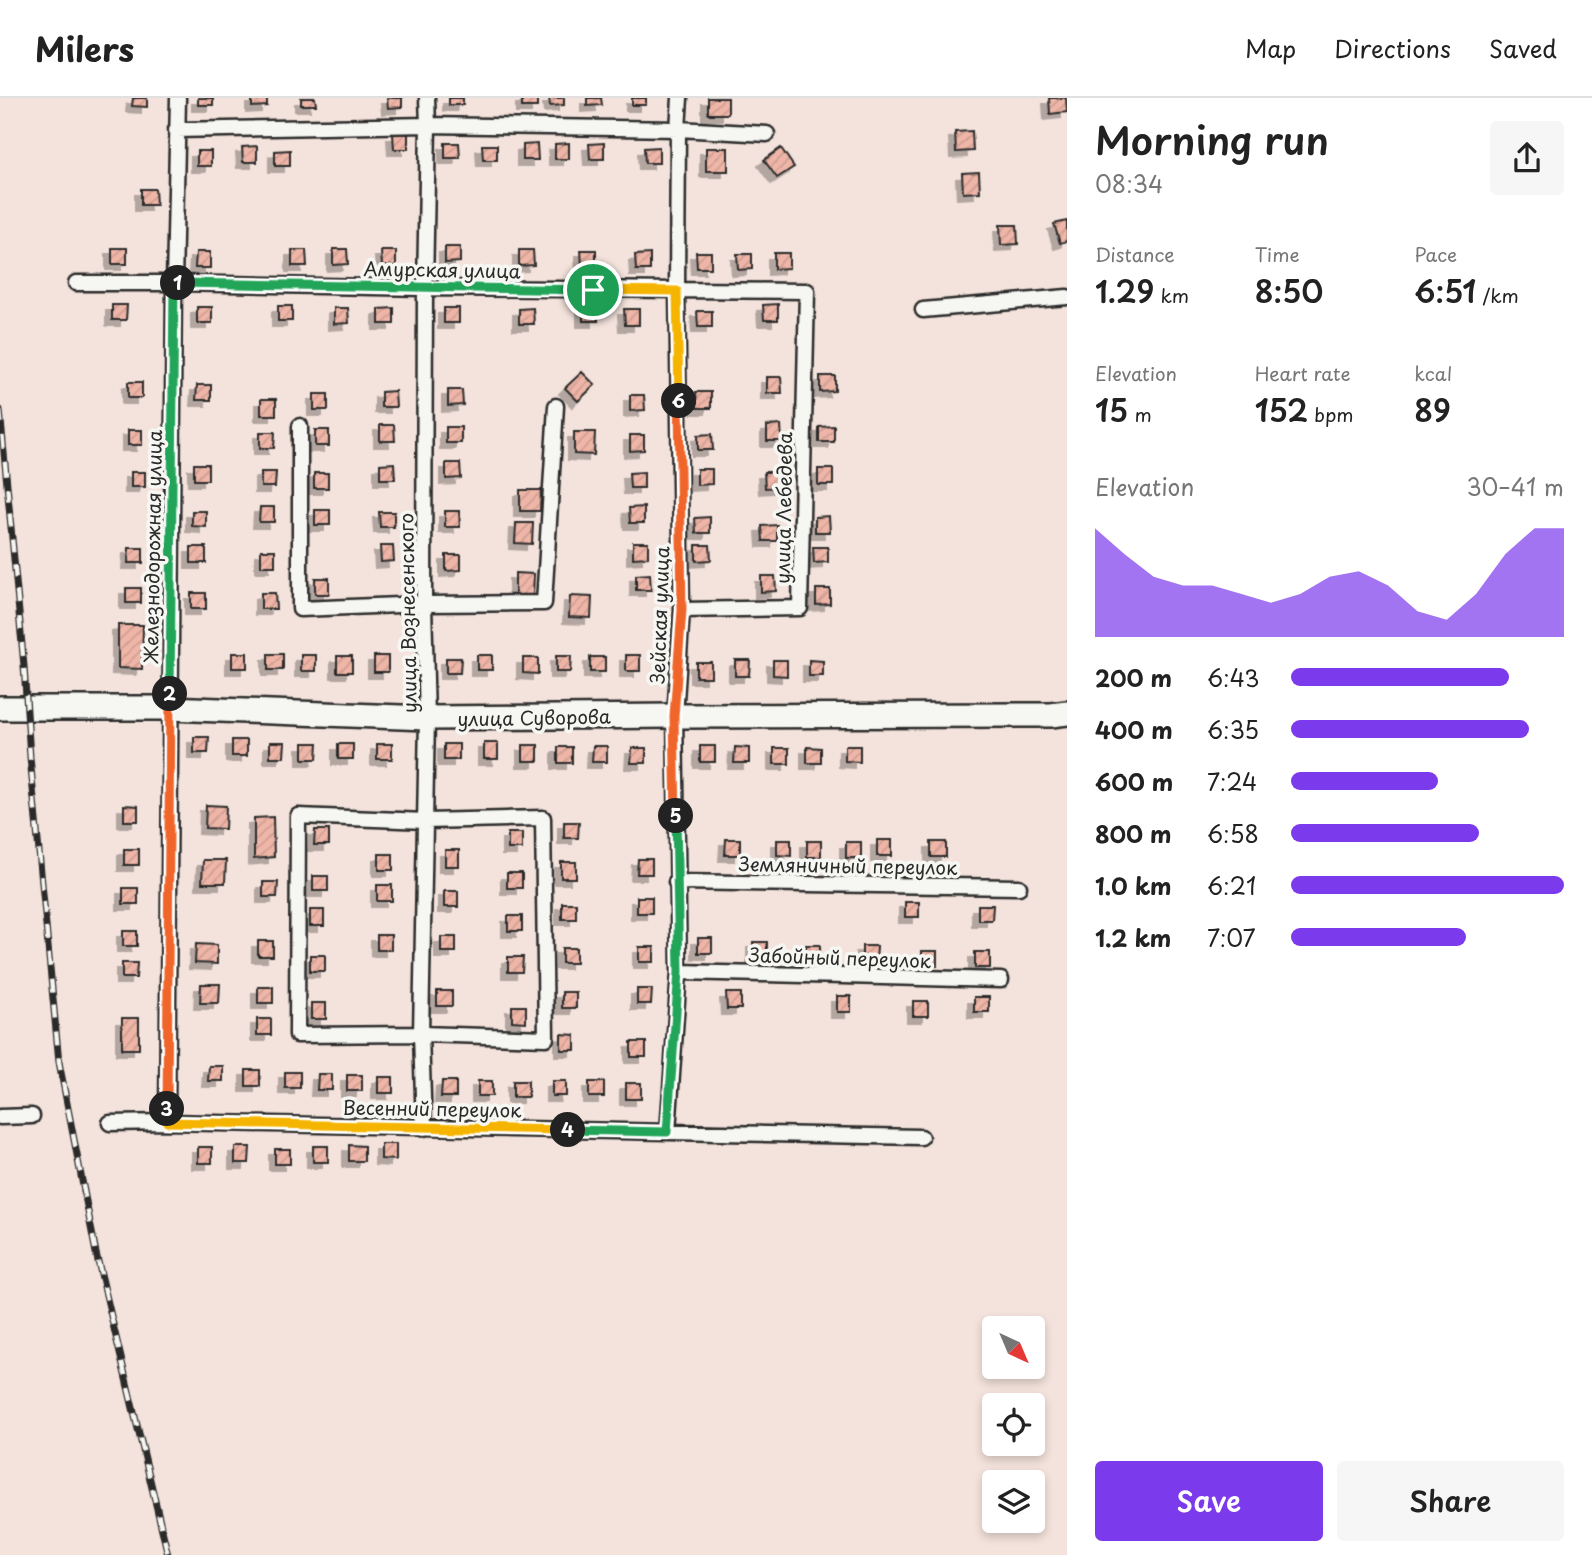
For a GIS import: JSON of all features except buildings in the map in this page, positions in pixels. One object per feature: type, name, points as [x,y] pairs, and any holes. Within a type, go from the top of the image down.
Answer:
[{"type":"main road","name":"улица Суворова","points":[[0,708],[169,708],[427,718],[1067,713]]},
{"type":"street","name":"Железнодорожная улица","points":[[167,1122],[177,98]]},
{"type":"street","name":"улица Вознесенского","points":[[424,1128],[421,1034],[427,718],[424,604],[427,98]]},
{"type":"street","name":"Зейская улица","points":[[667,1132],[679,972],[674,716],[682,610],[677,291],[677,129],[680,98]]},
{"type":"street","points":[[176,130],[428,125],[677,129],[767,134]]},
{"type":"street","name":"Амурская улица","points":[[76,283],[807,291]]},
{"type":"street","name":"улица Лебедева","points":[[682,610],[800,608],[807,291]]},
{"type":"street","points":[[923,310],[1067,297]]},
{"type":"street","points":[[300,426],[300,609],[544,603],[556,406]]},
{"type":"street","points":[[298,816],[426,821],[543,818],[546,1038],[421,1034],[297,1035],[298,816]]},
{"type":"street","name":"Земляничный переулок","points":[[676,882],[1019,887]]},
{"type":"street","name":"Забойный переулок","points":[[679,972],[1001,980]]},
{"type":"street","points":[[0,1117],[32,1116]]},
{"type":"street","name":"Весенний переулок","points":[[110,1123],[921,1137]]},
{"type":"railway","points":[[0,410],[59,1062],[96,1253],[168,1555]]},
{"type":"route","points":[[174,283],[593,290],[677,291],[682,610],[674,716],[679,972],[667,1132],[167,1122],[174,283]]}]
